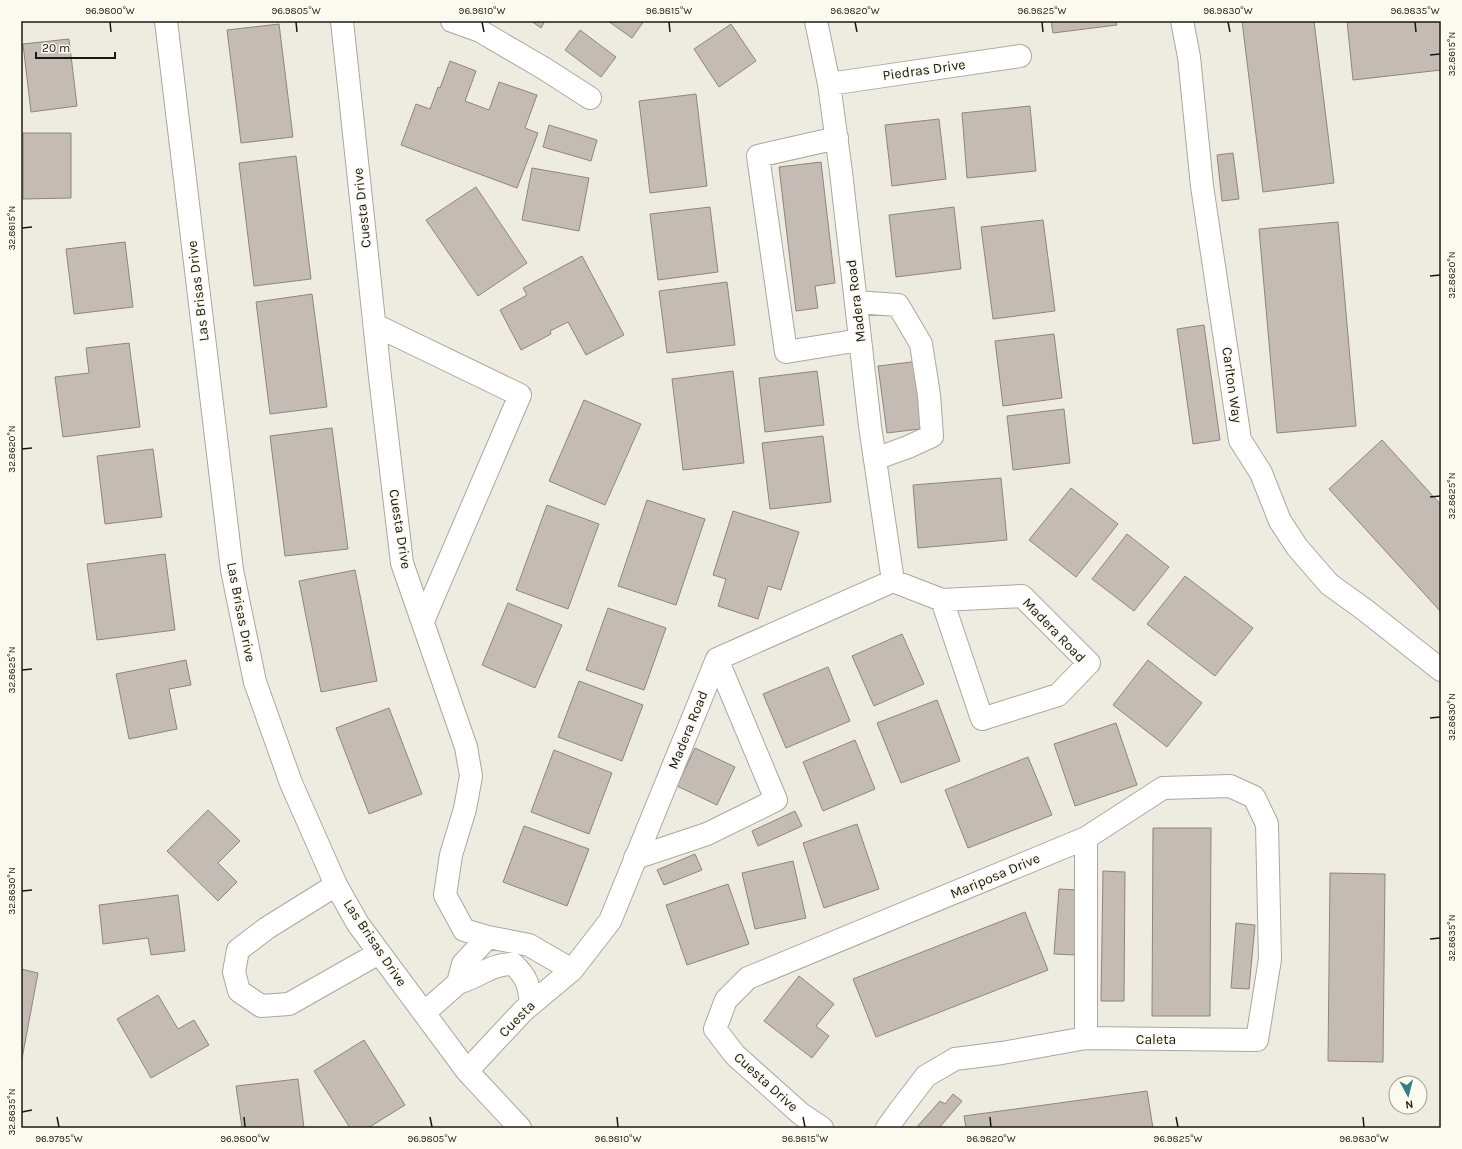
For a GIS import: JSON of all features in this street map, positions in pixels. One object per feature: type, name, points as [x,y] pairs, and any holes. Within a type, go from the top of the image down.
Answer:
[{"type":"street","name":"Las Brisas Drive","points":[[166,21],[231,562],[255,682],[291,783],[336,885],[358,924],[467,1071],[520,1128]]},
{"type":"street","name":"Cuesta Drive","points":[[342,21],[402,563],[466,747],[471,776],[465,809],[451,855],[445,895],[464,930],[529,945],[572,970]]},
{"type":"street","points":[[452,21],[480,31],[545,69],[590,98]]},
{"type":"street","name":"Madera Road","points":[[816,21],[829,84],[875,459],[893,581],[942,600],[1022,596],[1088,663],[1058,696],[982,719],[942,600]]},
{"type":"street","name":"Carlton Way","points":[[1182,21],[1189,57],[1202,186],[1240,440],[1261,473],[1280,521],[1297,547],[1329,584],[1365,610],[1441,670]]},
{"type":"street","name":"Piedras Drive","points":[[829,84],[1020,56]]},
{"type":"street","points":[[836,138],[758,156],[786,352],[860,340]]},
{"type":"street","points":[[856,302],[898,305],[921,344],[929,395],[932,436],[908,447],[875,459]]},
{"type":"street","points":[[375,325],[520,395],[423,622]]},
{"type":"street","points":[[635,858],[707,834],[776,800],[717,659],[893,581]]},
{"type":"street","name":"Madera Road","points":[[572,970],[610,921],[717,659]]},
{"type":"street","name":"Mariposa Drive","points":[[715,1029],[726,1000],[748,978],[1086,838],[1163,788],[1230,786],[1254,797],[1267,824],[1267,841]]},
{"type":"street","points":[[1086,838],[1086,1038]]},
{"type":"street","name":"Caleta","points":[[887,1128],[926,1076],[955,1059],[1002,1053],[1086,1038],[1257,1040],[1270,959],[1267,841]]},
{"type":"street","points":[[336,885],[267,928],[238,950],[234,972],[238,990],[261,1006],[289,1004],[379,953]]},
{"type":"street","points":[[458,983],[463,964],[488,936]]},
{"type":"street","points":[[424,1013],[458,983],[470,980],[486,970],[507,964],[513,964],[522,973],[529,986],[531,1004]]},
{"type":"street","name":"Cuesta","points":[[467,1071],[523,1011],[572,970]]},
{"type":"street","name":"Cuesta Drive","points":[[715,1029],[735,1055],[801,1114],[822,1128]]},
{"type":"building","points":[[531,21],[545,21],[541,28]]},
{"type":"building","points":[[608,21],[644,21],[632,38]]},
{"type":"building","points":[[1051,21],[1116,21],[1117,25],[1053,33]]},
{"type":"building","points":[[1242,21],[1314,21],[1334,183],[1263,192]]},
{"type":"building","points":[[1347,21],[1441,21],[1441,70],[1353,80]]},
{"type":"building","points":[[279,24],[293,137],[241,143],[227,30]]},
{"type":"building","points":[[731,24],[756,61],[719,87],[694,49]]},
{"type":"building","points":[[580,30],[616,57],[601,77],[565,50]]},
{"type":"building","points":[[69,39],[77,106],[31,112],[23,44]]},
{"type":"building","points":[[450,61],[476,71],[465,101],[489,110],[499,82],[537,95],[525,128],[538,133],[517,188],[401,145],[416,104],[430,109]]},
{"type":"building","points":[[696,94],[707,186],[650,193],[639,101]]},
{"type":"building","points":[[1030,106],[1036,171],[967,178],[962,113]]},
{"type":"building","points":[[939,119],[946,179],[892,186],[885,125]]},
{"type":"building","points":[[549,125],[597,140],[591,161],[543,147]]},
{"type":"building","points":[[23,133],[71,133],[71,198],[23,199]]},
{"type":"building","points":[[1233,153],[1239,199],[1222,201],[1217,155]]},
{"type":"building","points":[[296,156],[311,279],[254,286],[239,163]]},
{"type":"building","points":[[821,162],[835,283],[815,286],[818,308],[796,311],[779,167]]},
{"type":"building","points":[[532,168],[589,178],[579,231],[522,220]]},
{"type":"building","points":[[476,187],[527,263],[478,296],[426,220]]},
{"type":"building","points":[[710,207],[718,272],[658,280],[650,214]]},
{"type":"building","points":[[954,207],[961,269],[896,277],[889,215]]},
{"type":"building","points":[[1043,220],[1055,311],[993,319],[981,227]]},
{"type":"building","points":[[1338,222],[1356,426],[1277,433],[1259,229]]},
{"type":"building","points":[[125,242],[133,307],[74,314],[66,249]]},
{"type":"building","points":[[582,256],[624,335],[586,355],[568,322],[550,331],[551,334],[521,350],[500,310],[527,295],[523,288]]},
{"type":"building","points":[[727,282],[735,345],[667,353],[659,291]]},
{"type":"building","points":[[312,294],[327,407],[270,414],[256,302]]},
{"type":"building","points":[[1204,325],[1220,440],[1193,444],[1177,329]]},
{"type":"building","points":[[1054,334],[1062,398],[1003,406],[995,341]]},
{"type":"building","points":[[129,343],[140,427],[63,437],[55,377],[89,373],[86,348]]},
{"type":"building","points":[[920,361],[928,428],[887,433],[878,366]]},
{"type":"building","points":[[733,371],[744,463],[683,470],[672,379]]},
{"type":"building","points":[[817,371],[824,425],[765,432],[759,378]]},
{"type":"building","points":[[584,400],[641,424],[605,505],[549,481]]},
{"type":"building","points":[[1064,409],[1070,463],[1013,470],[1007,416]]},
{"type":"building","points":[[332,428],[348,549],[285,556],[270,436]]},
{"type":"building","points":[[823,436],[831,502],[770,509],[762,443]]},
{"type":"building","points":[[1382,440],[1441,505],[1441,612],[1329,489]]},
{"type":"building","points":[[153,449],[162,517],[105,524],[97,456]]},
{"type":"building","points":[[1001,478],[1007,540],[918,548],[913,485]]},
{"type":"building","points":[[1071,488],[1118,524],[1076,577],[1029,540]]},
{"type":"building","points":[[647,500],[705,519],[676,605],[618,586]]},
{"type":"building","points":[[547,505],[599,524],[568,609],[516,590]]},
{"type":"building","points":[[733,511],[799,532],[781,590],[768,586],[758,619],[718,606],[726,579],[713,575]]},
{"type":"building","points":[[1127,534],[1169,567],[1134,611],[1092,579]]},
{"type":"building","points":[[165,554],[175,630],[97,640],[87,564]]},
{"type":"building","points":[[355,570],[377,681],[321,692],[299,581]]},
{"type":"building","points":[[1185,576],[1253,628],[1215,676],[1147,624]]},
{"type":"building","points":[[508,603],[562,625],[535,688],[482,665]]},
{"type":"building","points":[[608,608],[666,628],[644,690],[586,670]]},
{"type":"building","points":[[902,634],[924,684],[874,706],[852,656]]},
{"type":"building","points":[[186,660],[191,685],[169,689],[177,729],[129,739],[116,674]]},
{"type":"building","points":[[1148,660],[1202,703],[1167,747],[1113,705]]},
{"type":"building","points":[[828,667],[850,721],[786,748],[763,694]]},
{"type":"building","points":[[579,681],[643,705],[622,761],[558,737]]},
{"type":"building","points":[[937,700],[960,761],[901,783],[877,723]]},
{"type":"building","points":[[389,708],[422,794],[369,814],[336,728]]},
{"type":"building","points":[[1116,723],[1137,785],[1075,806],[1054,744]]},
{"type":"building","points":[[855,740],[875,789],[823,811],[803,762]]},
{"type":"building","points":[[695,748],[735,767],[717,805],[677,786]]},
{"type":"building","points":[[554,750],[612,773],[589,834],[531,812]]},
{"type":"building","points":[[1028,757],[1052,815],[968,848],[945,790]]},
{"type":"building","points":[[208,810],[240,841],[218,863],[237,882],[218,901],[167,851]]},
{"type":"building","points":[[795,811],[802,826],[758,846],[752,831]]},
{"type":"building","points":[[857,824],[879,889],[824,908],[803,843]]},
{"type":"building","points":[[524,826],[589,849],[567,906],[503,882]]},
{"type":"building","points":[[1153,828],[1211,828],[1210,1016],[1152,1016]]},
{"type":"building","points":[[695,854],[702,870],[664,885],[657,870]]},
{"type":"building","points":[[793,861],[806,918],[755,929],[742,873]]},
{"type":"building","points":[[1103,871],[1125,872],[1124,1001],[1101,1001]]},
{"type":"building","points":[[1330,873],[1385,874],[1383,1062],[1328,1061]]},
{"type":"building","points":[[728,884],[749,944],[687,965],[666,905]]},
{"type":"building","points":[[1059,889],[1080,890],[1075,955],[1054,954]]},
{"type":"building","points":[[178,895],[185,951],[151,955],[148,938],[103,944],[99,905]]},
{"type":"building","points":[[1025,912],[1048,970],[876,1037],[853,979]]},
{"type":"building","points":[[1236,923],[1255,925],[1249,989],[1231,988]]},
{"type":"building","points":[[21,969],[38,973],[21,1064]]},
{"type":"building","points":[[799,976],[834,1004],[816,1026],[829,1036],[812,1058],[764,1021]]},
{"type":"building","points":[[158,995],[178,1029],[194,1020],[209,1045],[151,1078],[117,1019]]},
{"type":"building","points":[[364,1040],[405,1105],[368,1128],[350,1128],[314,1071]]},
{"type":"building","points":[[298,1079],[304,1128],[242,1128],[236,1086]]},
{"type":"building","points":[[1147,1091],[1153,1128],[966,1128],[964,1116]]},
{"type":"building","points":[[953,1094],[962,1101],[939,1128],[916,1128],[940,1101],[945,1104]]}]
